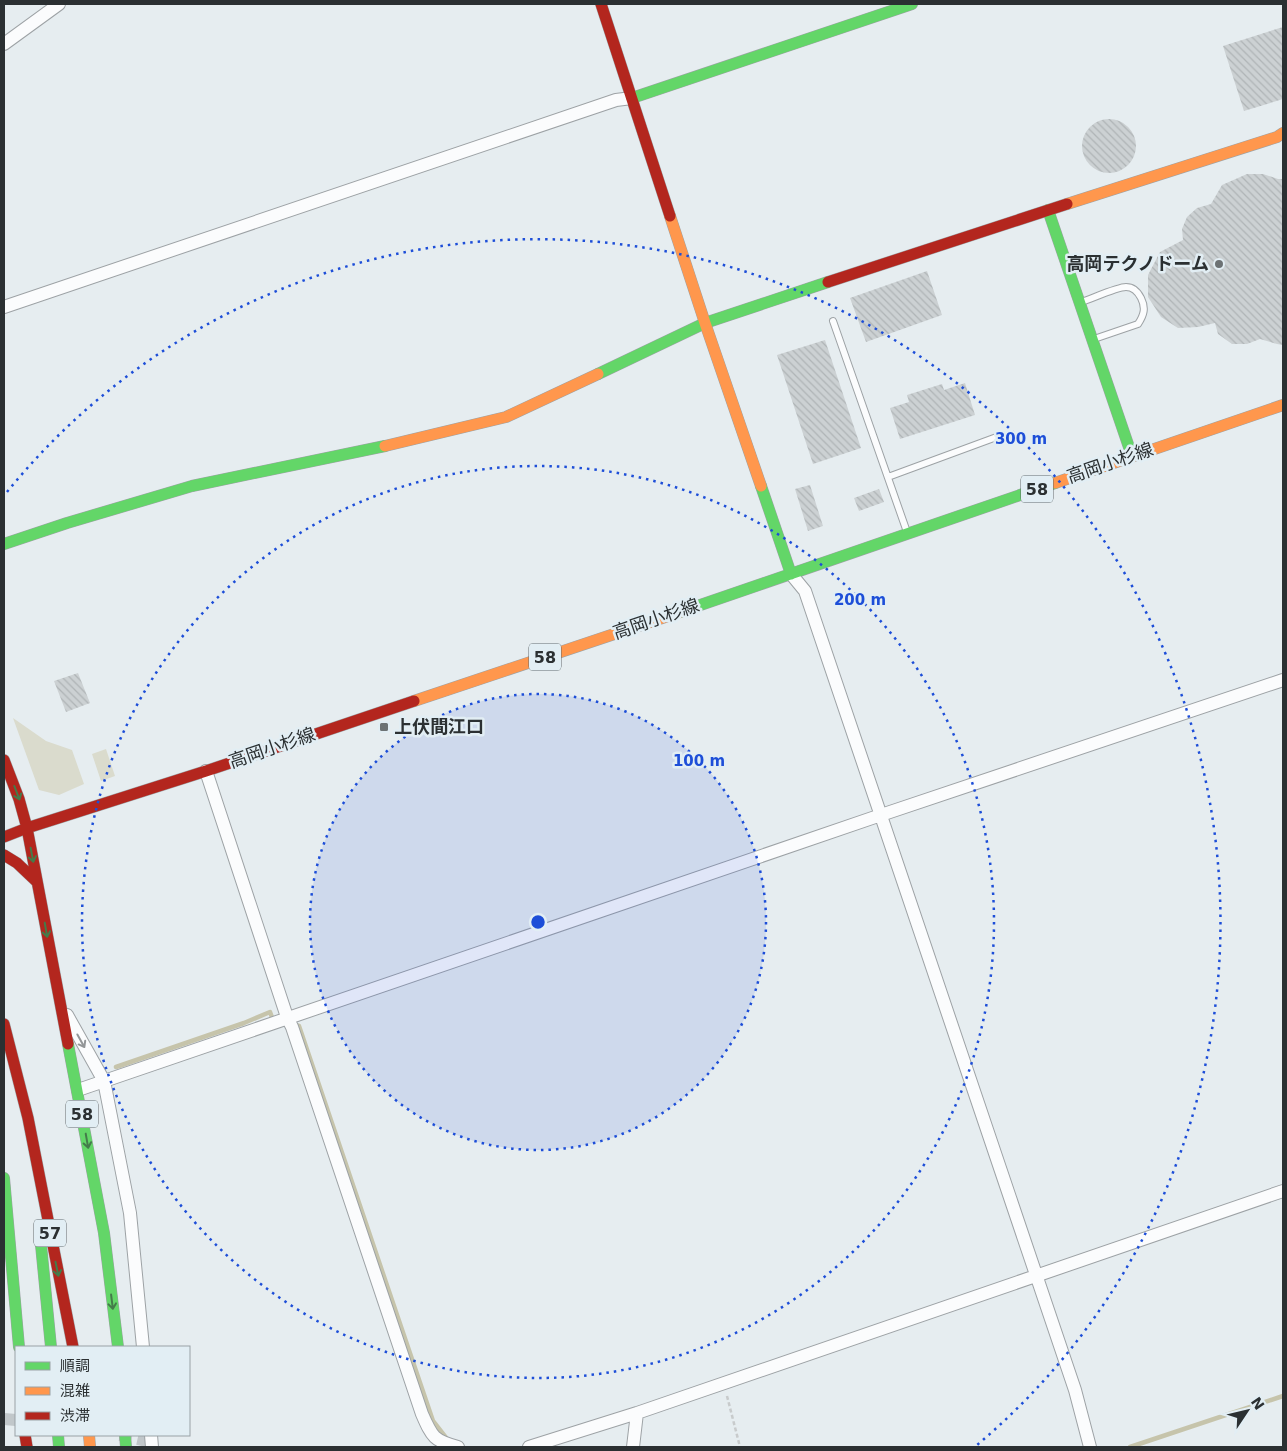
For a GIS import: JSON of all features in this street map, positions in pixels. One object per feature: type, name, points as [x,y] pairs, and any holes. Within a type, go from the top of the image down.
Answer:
[{"type":"main road","points":[[601,4],[705,323],[791,574]]},
{"type":"main road","points":[[632,98],[912,4]]},
{"type":"main road","points":[[4,544],[192,486],[411,442],[506,416],[705,323],[1268,140],[1283,133]]},
{"type":"main road","points":[[1048,210],[1132,456]]},
{"type":"main road","name":"高岡小杉線","points":[[4,837],[791,574],[1283,405]]},
{"type":"main road","points":[[4,760],[19,798],[27,828]]},
{"type":"main road","name":"58","points":[[27,828],[104,1233],[118,1346]]},
{"type":"main road","points":[[4,855],[37,882]]},
{"type":"main road","name":"57","points":[[4,1024],[28,1118],[73,1346]]},
{"type":"main road","name":"57","points":[[28,1118],[51,1346]]},
{"type":"main road","points":[[4,1178],[18,1346]]},
{"type":"street","points":[[4,44],[60,4]]},
{"type":"street","points":[[4,307],[616,100],[632,98]]},
{"type":"street","points":[[791,574],[805,591],[1076,1390],[1090,1447]]},
{"type":"street","points":[[78,1090],[263,1026],[288,1020],[880,815],[1283,680]]},
{"type":"street","points":[[206,771],[288,1020],[422,1414],[432,1435],[445,1445],[458,1447]]},
{"type":"street","points":[[59,1000],[104,1081],[130,1213],[143,1346]]},
{"type":"street","points":[[528,1447],[637,1413],[1283,1191]]},
{"type":"street","points":[[633,1447],[637,1413]]},
{"type":"lane","points":[[1079,303],[1124,287],[1132,288],[1142,300],[1144,315],[1138,324],[1092,340]]},
{"type":"lane","points":[[833,321],[907,534]]},
{"type":"lane","points":[[888,477],[1002,435]]},
{"type":"path","points":[[723,1383],[740,1447]]},
{"type":"shaded area","points":[[13,718],[46,741],[72,750],[84,784],[59,795],[39,790]]},
{"type":"shaded area","points":[[106,749],[115,776],[101,781],[92,754]]},
{"type":"building","points":[[1283,27],[1283,99],[1244,111],[1223,46]]},
{"type":"building","points":[[1104,119],[1114,119],[1124,123],[1132,131],[1136,146],[1132,161],[1124,169],[1114,173],[1104,173],[1094,169],[1086,161],[1082,151],[1082,141],[1086,131],[1094,123]]},
{"type":"building","name":"高岡テクノドーム","points":[[1247,174],[1263,174],[1283,179],[1283,345],[1260,339],[1247,344],[1232,344],[1218,334],[1215,323],[1198,327],[1178,328],[1161,317],[1148,297],[1148,275],[1160,252],[1183,240],[1182,229],[1187,217],[1197,208],[1211,204],[1222,185]]},
{"type":"building","points":[[927,271],[942,315],[866,342],[850,298]]},
{"type":"building","points":[[825,340],[861,448],[813,464],[777,355]]},
{"type":"building","points":[[965,383],[975,415],[900,439],[890,408],[909,402],[907,395],[942,384],[944,390]]},
{"type":"building","points":[[810,485],[823,526],[808,531],[795,489]]},
{"type":"building","points":[[879,489],[884,502],[859,511],[854,498]]},
{"type":"building","points":[[78,673],[90,703],[66,712],[54,681]]},
{"type":"waterway","points":[[116,1067],[244,1023],[270,1012],[273,1020],[275,1020]]},
{"type":"waterway","points":[[293,1024],[299,1026],[433,1421],[447,1439]]},
{"type":"waterway","points":[[1130,1447],[1283,1396]]},
{"type":"tunnel","points":[[4,1419],[15,1420]]},
{"type":"tunnel","points":[[124,1436],[151,1442]]},
{"type":"traffic: fast","points":[[632,98],[912,4]]},
{"type":"traffic: fast","points":[[1048,210],[1132,456]]},
{"type":"traffic: fast","points":[[598,374],[705,323],[828,282]]},
{"type":"traffic: fast","points":[[4,544],[192,486],[385,446]]},
{"type":"traffic: fast","points":[[680,612],[1055,483]]},
{"type":"traffic: fast","points":[[761,486],[791,574]]},
{"type":"traffic: fast","points":[[68,1044],[104,1233],[118,1346]]},
{"type":"traffic: fast","points":[[4,1178],[19,1346]]},
{"type":"traffic: fast","points":[[41,1245],[51,1346]]},
{"type":"traffic: fast","points":[[58,1436],[59,1447]]},
{"type":"traffic: fast","points":[[125,1436],[126,1447]]},
{"type":"traffic: slow","points":[[1067,204],[1277,137],[1283,133]]},
{"type":"traffic: slow","points":[[670,216],[761,486]]},
{"type":"traffic: slow","points":[[385,446],[506,417],[598,374]]},
{"type":"traffic: slow","points":[[1055,483],[1283,405]]},
{"type":"traffic: slow","points":[[414,701],[680,612]]},
{"type":"traffic: slow","points":[[89,1436],[90,1447]]},
{"type":"traffic: jam","points":[[601,4],[670,216]]},
{"type":"traffic: jam","points":[[828,282],[1067,204]]},
{"type":"traffic: jam","points":[[4,837],[414,701]]},
{"type":"traffic: jam","points":[[4,760],[19,799],[27,828],[68,1044]]},
{"type":"traffic: jam","points":[[4,855],[17,863],[37,882]]},
{"type":"traffic: jam","points":[[4,1024],[28,1118],[73,1346]]},
{"type":"traffic: jam","points":[[25,1436],[27,1447]]},
{"type":"place","name":"高岡テクノドーム","points":[[1219,264]]},
{"type":"place","name":"上伏間江口","points":[[384,727]]}]
